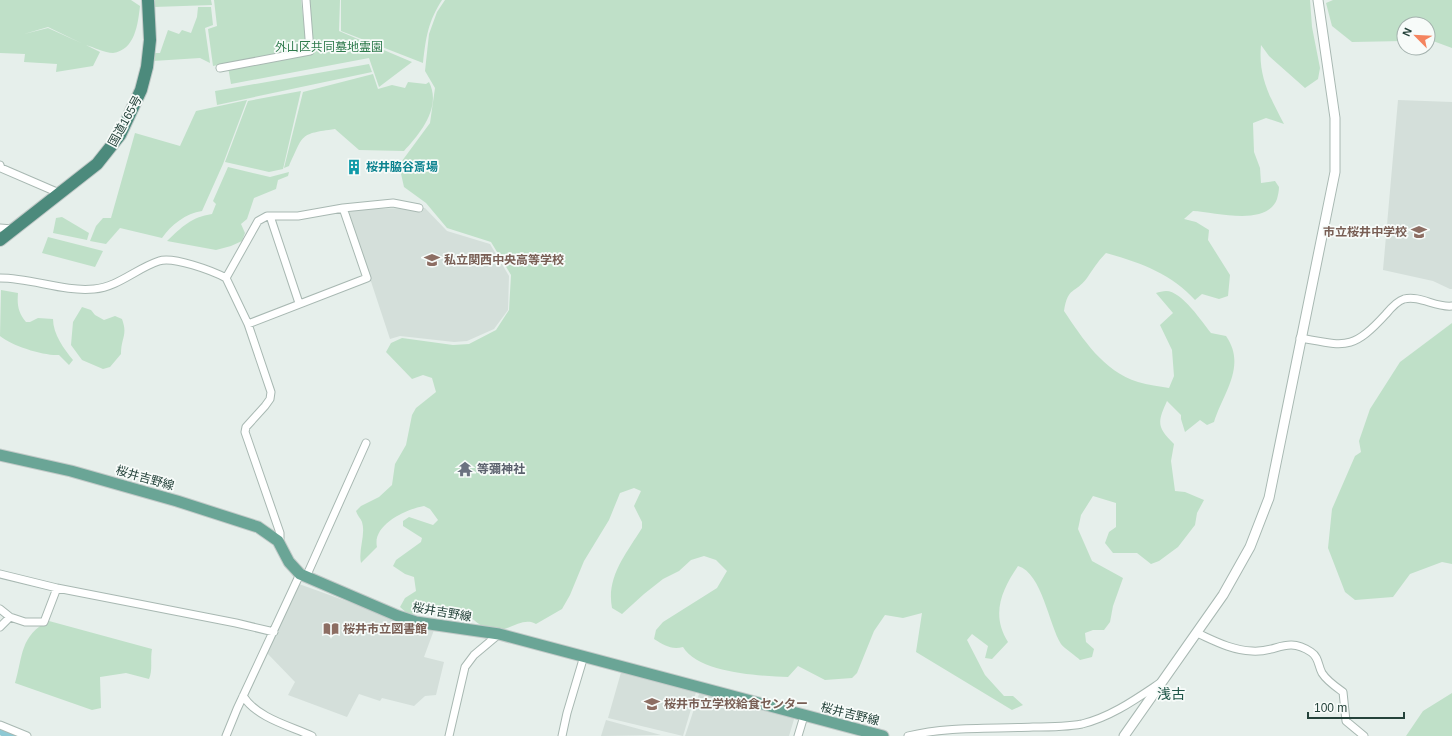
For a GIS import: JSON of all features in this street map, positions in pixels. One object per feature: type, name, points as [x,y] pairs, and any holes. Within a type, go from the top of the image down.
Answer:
[{"type":"highway","name":"国道165号","points":[[0,240],[96,164],[110,149],[120,135],[135,106],[144,81],[149,55],[148,0]]},
{"type":"main road","name":"桜井吉野線","points":[[0,455],[71,471],[177,501],[258,527],[278,541],[289,562],[303,575],[398,616],[416,622],[499,634],[883,736]]},
{"type":"street","points":[[220,68],[310,50],[306,0]]},
{"type":"street","points":[[1124,736],[1223,594],[1250,547],[1268,498],[1334,172],[1335,118],[1318,0]]},
{"type":"street","points":[[0,165],[1,168],[59,194]]},
{"type":"street","points":[[226,278],[258,221],[270,216],[298,216],[342,208],[393,204],[420,208]]},
{"type":"street","points":[[248,324],[367,278],[342,208]]},
{"type":"street","points":[[270,216],[299,303]]},
{"type":"street","points":[[0,228],[14,229]]},
{"type":"street","points":[[0,278],[14,278],[66,288],[95,289],[136,273],[159,260],[170,260],[211,271],[226,278],[248,324],[271,392],[270,399],[246,427],[245,432],[280,533],[280,538],[278,541]]},
{"type":"street","points":[[1300,338],[1341,345],[1350,344],[1360,339],[1370,331],[1395,304],[1403,299],[1412,298],[1452,306]]},
{"type":"street","points":[[226,736],[243,696],[366,443]]},
{"type":"street","points":[[0,574],[57,588],[236,623],[274,632]]},
{"type":"street","points":[[0,609],[10,617],[25,622],[44,622],[57,588]]},
{"type":"street","points":[[0,627],[10,617]]},
{"type":"street","points":[[1197,633],[1224,646],[1253,652],[1266,651],[1290,644],[1298,645],[1311,652],[1316,657],[1322,674],[1342,692],[1346,721],[1364,736]]},
{"type":"street","points":[[449,736],[465,667],[474,656],[499,634]]},
{"type":"street","points":[[562,736],[567,713],[584,656]]},
{"type":"street","points":[[908,736],[934,730],[1082,724],[1109,714],[1161,682]]},
{"type":"street","points":[[243,696],[248,704],[257,711],[312,736]]},
{"type":"street","points":[[798,736],[804,716]]},
{"type":"street","points":[[0,724],[27,736]]},
{"type":"shaded area","name":"市立桜井中学校","points":[[1398,100],[1452,102],[1452,289],[1433,281],[1383,270]]},
{"type":"shaded area","name":"私立関西中央高等学校","points":[[425,208],[447,231],[490,244],[509,276],[508,310],[494,329],[467,341],[454,342],[400,336],[390,339],[347,209]]},
{"type":"shaded area","name":"桜井市立図書館","points":[[299,584],[410,624],[434,630],[424,657],[444,662],[436,695],[425,696],[414,706],[382,698],[380,701],[359,694],[347,717],[288,695],[295,682],[267,653]]},
{"type":"shaded area","name":"桜井市立学校給食センター","points":[[622,669],[697,689],[683,736],[608,718]]},
{"type":"shaded area","points":[[700,691],[795,716],[789,736],[685,736]]},
{"type":"shaded area","points":[[606,720],[661,735],[601,736]]},
{"type":"green space","points":[[0,0],[131,0],[140,6],[134,35],[131,42],[126,47],[120,51],[110,53],[86,45],[100,52],[93,66],[56,72],[57,64],[24,62],[25,54],[0,53]],"holes":[[[48,27],[81,43],[48,28],[24,34]]]},
{"type":"green space","points":[[154,0],[211,0],[212,5],[154,7]]},
{"type":"green space","name":"外山区共同墓地霊園","points":[[214,0],[301,0],[307,47],[306,0],[340,0],[339,31],[412,62],[379,87],[369,58],[231,84],[228,67],[283,53],[213,66],[208,29],[217,26]]},
{"type":"green space","points":[[341,0],[442,0],[428,30],[423,63],[341,31]]},
{"type":"green space","points":[[445,0],[1310,0],[1312,27],[1320,68],[1318,79],[1305,88],[1269,56],[1261,45],[1261,67],[1263,77],[1270,96],[1284,124],[1266,118],[1253,123],[1254,152],[1260,168],[1261,183],[1275,181],[1279,187],[1277,199],[1271,208],[1263,213],[1240,216],[1193,211],[1184,219],[1196,222],[1209,230],[1208,240],[1230,275],[1228,296],[1219,299],[1202,294],[1195,300],[1176,283],[1154,270],[1131,260],[1106,253],[1083,283],[1072,291],[1066,303],[1064,311],[1095,353],[1114,370],[1138,382],[1169,388],[1174,376],[1172,350],[1160,325],[1173,313],[1156,293],[1160,292],[1172,292],[1179,296],[1185,301],[1211,333],[1226,336],[1232,347],[1234,358],[1234,369],[1231,379],[1214,422],[1207,425],[1200,420],[1185,432],[1181,415],[1167,401],[1161,415],[1160,424],[1162,429],[1174,444],[1171,461],[1175,491],[1185,492],[1204,500],[1197,513],[1195,525],[1178,547],[1159,561],[1151,564],[1137,553],[1113,553],[1105,543],[1109,532],[1116,527],[1116,503],[1093,496],[1081,515],[1078,529],[1092,561],[1123,578],[1113,606],[1110,622],[1104,630],[1093,630],[1085,633],[1086,642],[1094,649],[1092,657],[1080,660],[1061,644],[1044,600],[1033,578],[1018,566],[1007,585],[1000,603],[1000,622],[1008,642],[992,659],[985,658],[988,646],[972,634],[967,640],[985,675],[1004,696],[1013,696],[1023,705],[1012,710],[916,652],[922,613],[903,618],[885,615],[874,631],[857,673],[852,678],[825,680],[798,666],[788,677],[762,676],[715,668],[702,663],[691,656],[683,647],[671,647],[654,639],[656,630],[663,622],[717,588],[727,571],[716,560],[704,556],[691,560],[679,571],[663,579],[622,614],[612,608],[612,586],[615,576],[624,557],[642,528],[642,522],[634,506],[641,491],[634,488],[620,493],[609,520],[584,561],[570,595],[562,609],[536,624],[527,622],[504,629],[495,630],[482,626],[468,615],[464,618],[452,617],[429,604],[418,613],[409,615],[400,607],[405,598],[416,591],[414,577],[405,574],[393,566],[396,560],[421,542],[422,538],[403,526],[403,521],[409,517],[433,525],[438,520],[430,509],[424,506],[400,514],[385,525],[377,539],[377,547],[361,563],[360,553],[363,527],[356,511],[361,506],[379,497],[392,485],[395,464],[406,445],[412,415],[416,408],[436,392],[432,378],[423,375],[412,379],[386,352],[391,343],[402,338],[453,345],[469,344],[496,330],[509,310],[511,275],[491,242],[447,228],[426,203],[404,187],[399,165],[430,123],[435,88],[425,71],[429,34],[437,12]]},
{"type":"green space","points":[[1333,0],[1452,0],[1452,48],[1436,42],[1436,16],[1396,16],[1396,41],[1352,42],[1332,26],[1326,3]]},
{"type":"green space","points":[[198,7],[211,7],[213,25],[205,28],[210,63],[200,58],[153,61],[154,53],[160,53],[168,30],[179,34],[182,30],[191,33],[197,17]]},
{"type":"green space","points":[[369,64],[372,72],[217,105],[215,91]]},
{"type":"green space","points":[[373,74],[378,89],[392,85],[405,88],[408,82],[426,84],[429,82],[433,101],[431,110],[422,128],[404,151],[359,150],[335,129],[315,132],[304,137],[297,147],[289,166],[284,168],[303,92]]},
{"type":"green space","points":[[301,91],[283,169],[269,172],[225,162],[248,101]]},
{"type":"green space","points":[[247,100],[223,164],[202,211],[190,214],[179,220],[162,238],[120,228],[106,244],[90,241],[96,226],[103,218],[111,218],[135,133],[180,146],[196,111]]},
{"type":"green space","points":[[228,167],[270,177],[289,172],[288,176],[278,180],[276,189],[254,198],[247,219],[241,224],[245,233],[242,241],[216,250],[167,241],[192,220],[212,214],[216,204],[213,201]]},
{"type":"green space","points":[[62,217],[89,233],[87,240],[53,233],[56,218]]},
{"type":"green space","points":[[48,237],[103,251],[95,267],[42,253]]},
{"type":"green space","points":[[1,290],[18,293],[19,308],[21,315],[26,322],[30,322],[38,318],[53,319],[53,325],[57,336],[73,360],[69,365],[59,355],[45,354],[28,350],[5,340],[0,336]]},
{"type":"green space","points":[[82,307],[91,310],[95,315],[104,320],[115,316],[122,319],[124,324],[124,333],[121,354],[110,367],[103,369],[82,360],[71,345],[73,322]]},
{"type":"green space","points":[[1452,323],[1452,564],[1442,562],[1410,574],[1393,597],[1355,600],[1345,592],[1328,548],[1332,509],[1355,456],[1361,452],[1359,441],[1370,409],[1400,362]]},
{"type":"green space","points":[[49,621],[152,649],[151,672],[149,679],[126,673],[100,677],[101,708],[92,710],[15,683],[24,647],[33,633]]},
{"type":"green space","points":[[1452,693],[1452,736],[1406,736],[1423,711]]},
{"type":"waterway","points":[[0,728],[13,736]]},
{"type":"place","name":"桜井脇谷斎場","points":[[354,167]]},
{"type":"place","name":"市立桜井中学校","points":[[1419,232]]},
{"type":"place","name":"私立関西中央高等学校","points":[[432,260]]},
{"type":"place","name":"等彌神社","points":[[465,469]]},
{"type":"place","name":"桜井市立図書館","points":[[331,629]]},
{"type":"place","name":"桜井市立学校給食センター","points":[[652,704]]},
{"type":"district","name":"浅古","points":[[1171,694]]}]
